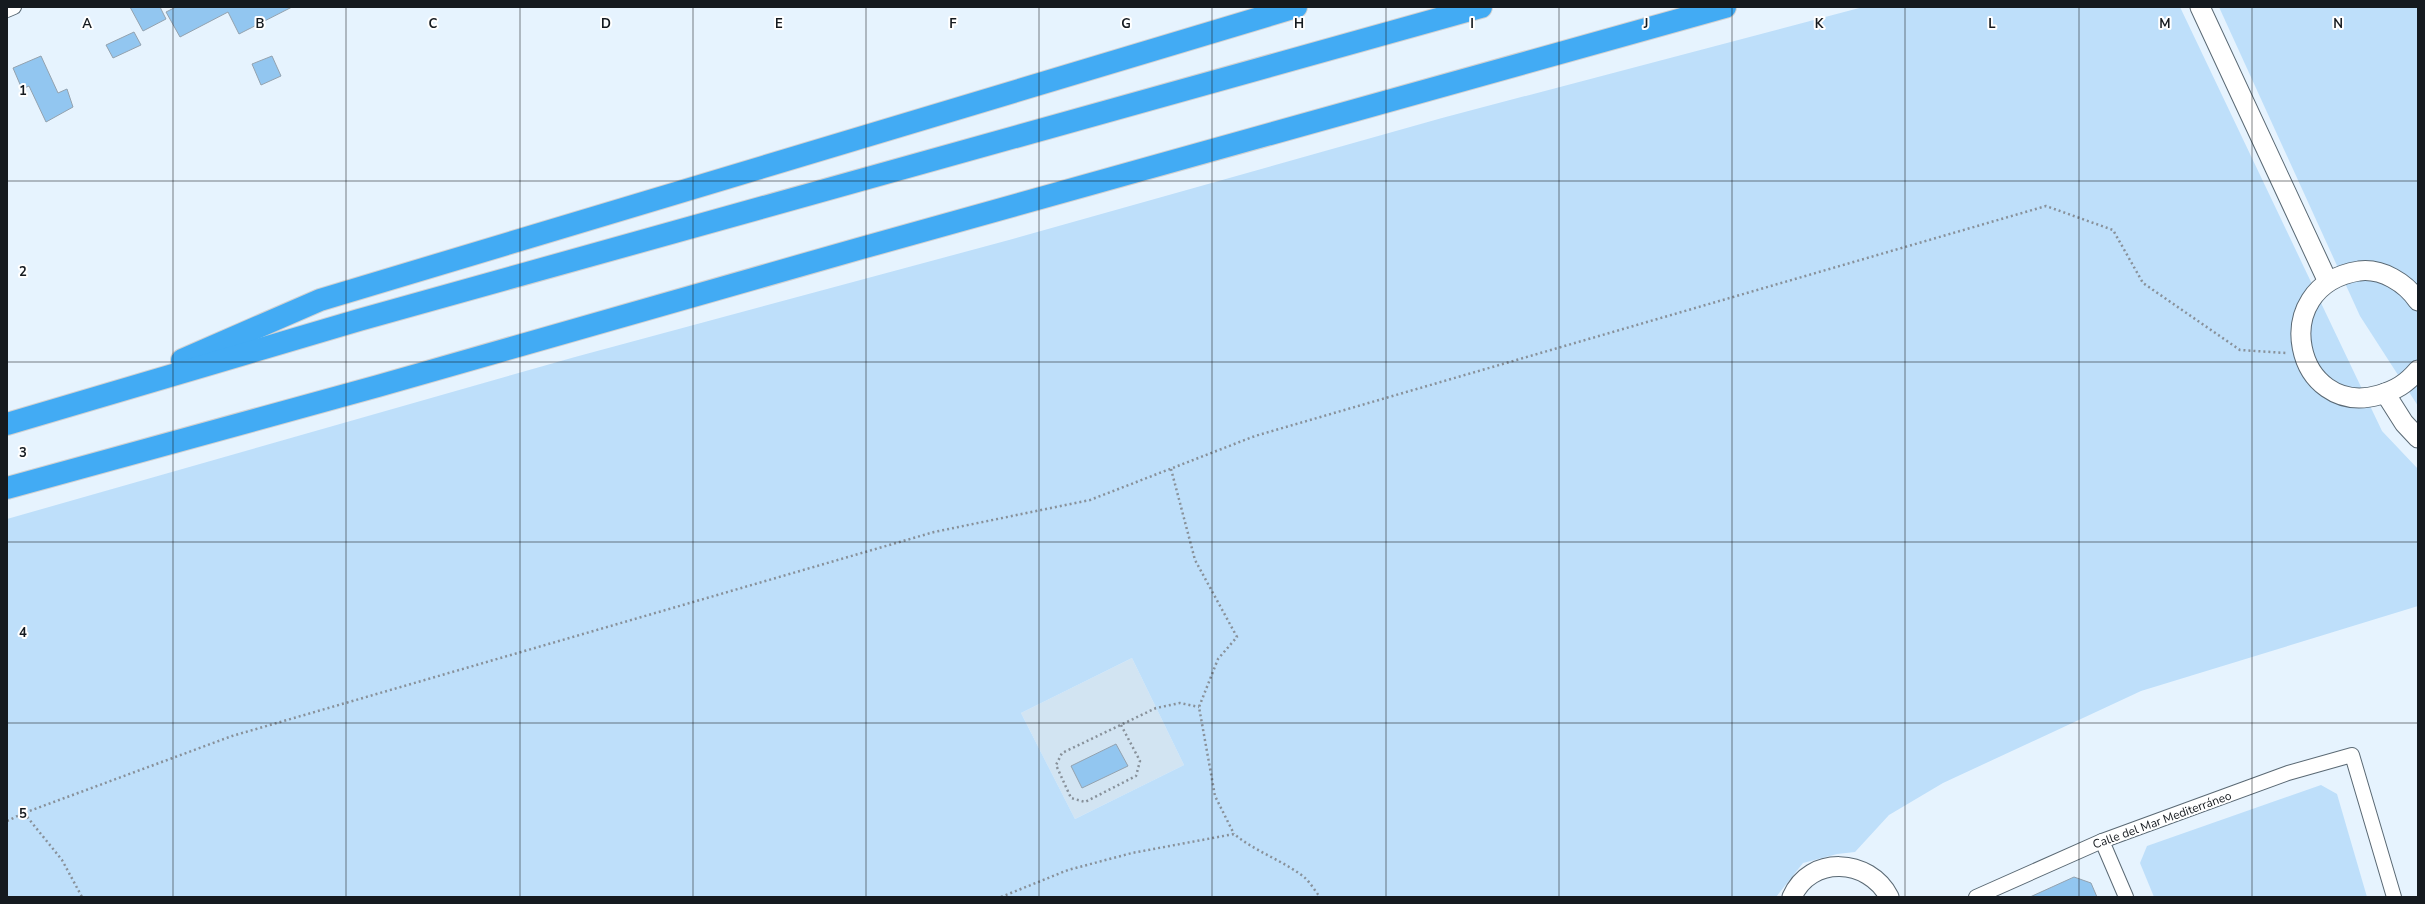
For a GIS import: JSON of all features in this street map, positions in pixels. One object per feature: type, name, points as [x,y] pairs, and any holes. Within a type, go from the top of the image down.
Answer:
[{"type":"highway","points":[[89,400],[320,300],[1296,7]]},
{"type":"highway","points":[[7,424],[359,320],[851,184],[1481,7]]},
{"type":"highway","points":[[7,488],[385,384],[865,247],[1724,7]]},
{"type":"main road","points":[[2200,7],[2328,282]]},
{"type":"main road","points":[[2418,302],[2413,293],[2399,281],[2382,273],[2363,270],[2351,272],[2328,282],[2313,296],[2303,314],[2299,334],[2302,354],[2312,372],[2326,387],[2344,396],[2365,399],[2394,390],[2418,370]]},
{"type":"main road","points":[[2394,390],[2402,405],[2418,427]]},
{"type":"main road","points":[[2394,390],[2404,423],[2418,438]]},
{"type":"main road","points":[[1792,897],[1804,880],[1816,872],[1830,867],[1845,866],[1862,870],[1877,881],[1889,897]]},
{"type":"street","points":[[7,10],[14,7]]},
{"type":"street","name":"Calle del Mar Mediterráneo","points":[[1976,897],[2102,841],[2288,773],[2352,755],[2394,897]]},
{"type":"street","points":[[2102,841],[2126,897]]},
{"type":"path","points":[[7,821],[24,813],[232,736],[934,532],[1090,500],[1255,436],[2046,206],[2113,230],[2143,283],[2240,350],[2302,354]]},
{"type":"path","points":[[1171,469],[1195,560],[1237,637],[1218,659],[1199,707],[1215,796],[1234,834],[1250,847],[1274,859],[1305,878],[1320,897]]},
{"type":"path","points":[[1121,725],[1140,761],[1136,776],[1085,802],[1071,798],[1056,765],[1062,753],[1156,708],[1180,703],[1199,707]]},
{"type":"path","points":[[24,813],[62,860],[82,897]]},
{"type":"path","points":[[1000,897],[1068,870],[1132,853],[1234,834]]},
{"type":"shaded area","points":[[1863,7],[2180,7],[2382,431],[2418,469],[2418,606],[2141,691],[1943,783],[1889,815],[1855,852],[1837,854],[1803,863],[1776,897],[7,897],[7,519],[575,357],[1009,240],[1442,118]],"holes":[[[1132,658],[1184,765],[1075,819],[1021,713]]]},
{"type":"shaded area","points":[[2219,7],[2418,7],[2418,406],[2360,316]]},
{"type":"shaded area","points":[[1132,658],[1184,765],[1075,819],[1021,713]]},
{"type":"shaded area","points":[[2321,785],[2337,794],[2367,897],[2154,897],[2140,863],[2147,846]]},
{"type":"building","points":[[130,7],[160,7],[166,19],[143,31]]},
{"type":"building","points":[[176,7],[292,7],[239,34],[228,12],[180,37],[166,12]]},
{"type":"building","points":[[134,32],[141,45],[113,58],[106,45]]},
{"type":"building","points":[[41,56],[58,93],[67,89],[73,107],[46,122],[29,86],[22,89],[13,68]]},
{"type":"building","points":[[272,56],[281,76],[261,85],[252,64]]},
{"type":"building","points":[[1116,744],[1128,766],[1082,788],[1071,766]]},
{"type":"building","points":[[2074,877],[2091,883],[2097,897],[2030,897]]}]
